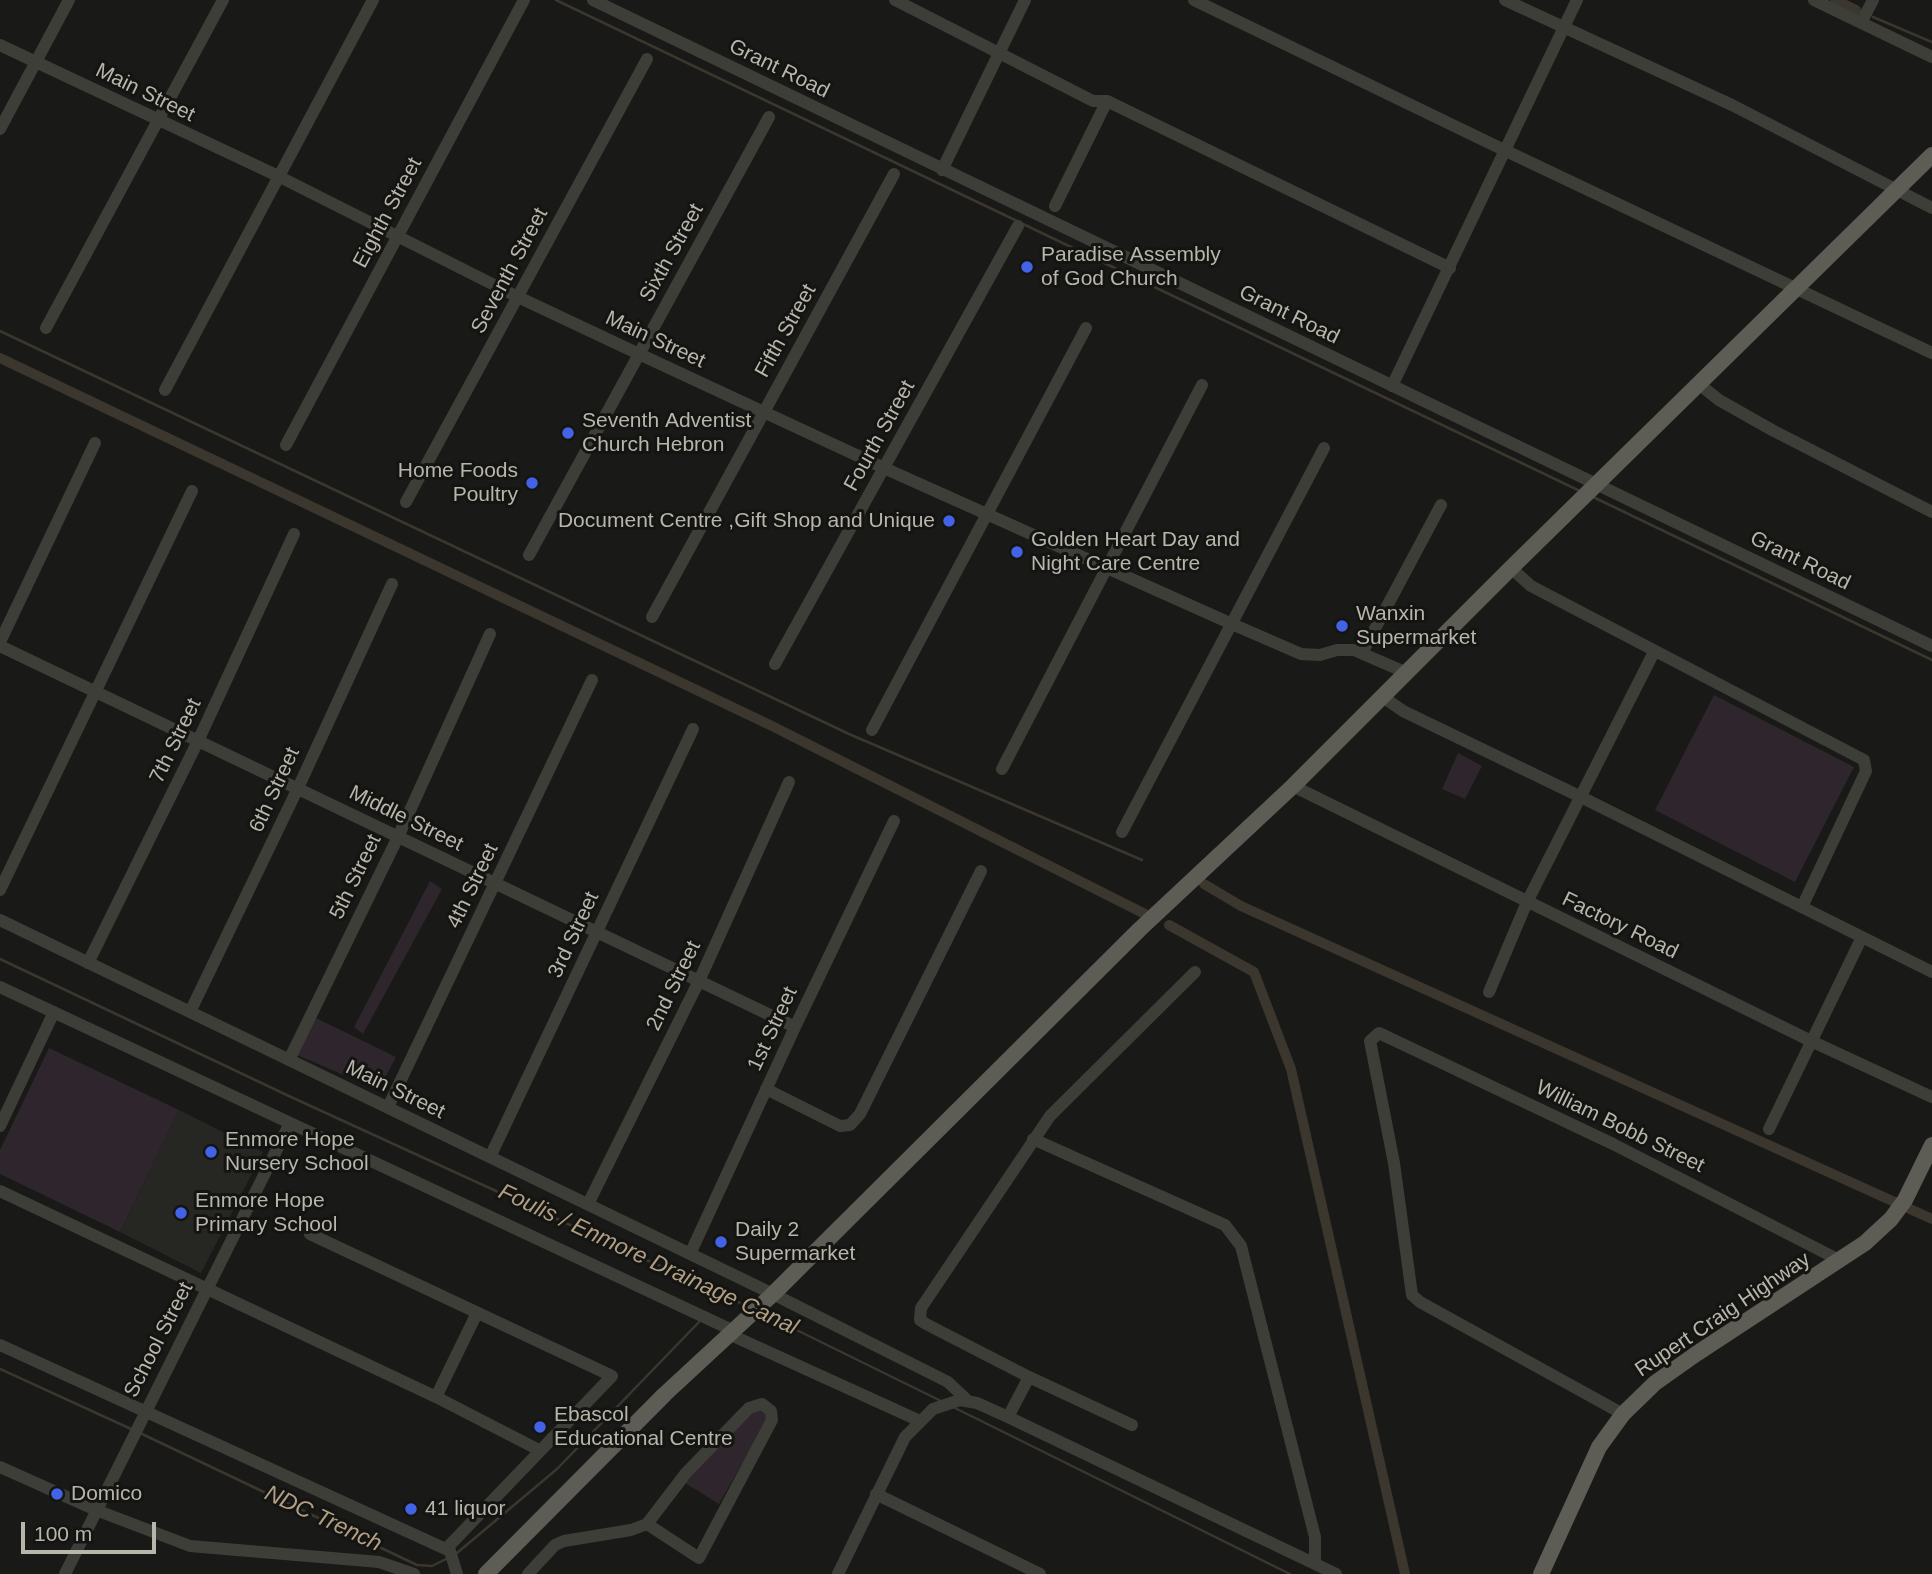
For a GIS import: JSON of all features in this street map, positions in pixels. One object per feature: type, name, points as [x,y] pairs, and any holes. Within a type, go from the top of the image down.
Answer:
[{"type":"main road","points":[[486,1574],[665,1394],[747,1319],[1152,917],[1293,786],[1392,700],[1407,673],[1514,572],[1597,484],[1932,155]]},
{"type":"main road","name":"Rupert Craig Highway","points":[[1541,1574],[1599,1447],[1623,1414],[1656,1383],[1696,1354],[1865,1243],[1901,1205],[1932,1145]]},
{"type":"street","points":[[0,130],[69,0]]},
{"type":"street","points":[[46,328],[223,0]]},
{"type":"street","points":[[165,390],[373,0]]},
{"type":"street","name":"Eighth Street","points":[[286,444],[524,0]]},
{"type":"street","name":"Grant Road","points":[[593,0],[1932,646]]},
{"type":"street","points":[[895,0],[1093,101],[1107,101],[1450,268]]},
{"type":"street","points":[[942,170],[1025,0]]},
{"type":"street","points":[[1194,0],[1932,353]]},
{"type":"street","points":[[1505,0],[1732,105],[1932,208]]},
{"type":"street","points":[[1392,386],[1577,0]]},
{"type":"street","points":[[1814,0],[1932,57]]},
{"type":"street","points":[[1861,23],[1873,0]]},
{"type":"street","name":"Main Street","points":[[0,45],[278,176],[639,354],[884,468],[1232,624],[1301,654],[1320,655],[1337,650],[1362,653]]},
{"type":"street","name":"Seventh Street","points":[[406,502],[647,59]]},
{"type":"street","points":[[1055,206],[1107,101]]},
{"type":"street","name":"Sixth Street","points":[[529,555],[769,117]]},
{"type":"street","name":"Fifth Street","points":[[652,617],[894,174]]},
{"type":"street","name":"Fourth Street","points":[[775,664],[1018,226]]},
{"type":"street","points":[[872,730],[1086,328]]},
{"type":"street","points":[[1699,384],[1719,400],[1772,430],[1932,512]]},
{"type":"street","points":[[1002,769],[1202,385]]},
{"type":"street","points":[[0,644],[94,443]]},
{"type":"street","points":[[1122,832],[1324,448]]},
{"type":"street","points":[[0,890],[192,491]]},
{"type":"street","points":[[1407,673],[1362,653],[1441,505]]},
{"type":"street","name":"7th Street","points":[[88,963],[198,741],[294,534]]},
{"type":"street","points":[[1514,572],[1531,586],[1864,760],[1866,771],[1802,907]]},
{"type":"street","name":"6th Street","points":[[190,1012],[298,789],[392,584]]},
{"type":"street","name":"5th Street","points":[[289,1060],[398,836],[490,634]]},
{"type":"street","name":"Middle Street","points":[[0,644],[795,1027]]},
{"type":"street","points":[[1489,992],[1527,902],[1654,652]]},
{"type":"street","name":"4th Street","points":[[388,1107],[592,680]]},
{"type":"street","points":[[1392,700],[1931,970]]},
{"type":"street","name":"3rd Street","points":[[490,1157],[693,729]]},
{"type":"street","name":"2nd Street","points":[[587,1204],[699,981],[789,782]]},
{"type":"street","name":"Factory Road","points":[[1293,786],[1811,1041],[1932,1097]]},
{"type":"street","name":"1st Street","points":[[690,1254],[894,821]]},
{"type":"street","points":[[766,1090],[839,1126],[850,1125],[860,1114],[981,871]]},
{"type":"street","name":"Main Street","points":[[0,920],[690,1254],[767,1298],[948,1382],[964,1400],[1008,1416],[1336,1574]]},
{"type":"street","points":[[1769,1129],[1862,937]]},
{"type":"street","points":[[1132,1425],[1029,1377],[920,1320],[921,1308],[1050,1116],[1195,972]]},
{"type":"street","points":[[0,987],[920,1422]]},
{"type":"street","points":[[0,1126],[54,1012]]},
{"type":"street","name":"William Bobb Street","points":[[1623,1414],[1420,1302],[1412,1295],[1394,1163],[1370,1041],[1380,1033],[1613,1144],[1841,1261]]},
{"type":"street","name":"School Street","points":[[65,1574],[290,1123]]},
{"type":"street","points":[[1033,1139],[1225,1226],[1241,1246],[1315,1537],[1315,1564]]},
{"type":"street","points":[[0,1191],[436,1397],[539,1450]]},
{"type":"street","points":[[310,1234],[612,1376],[539,1450],[448,1550]]},
{"type":"street","points":[[436,1397],[477,1313]]},
{"type":"street","points":[[0,1345],[139,1423],[448,1550],[456,1570]]},
{"type":"street","points":[[1008,1416],[1029,1377]]},
{"type":"street","points":[[838,1574],[905,1437],[933,1409],[964,1400]]},
{"type":"street","points":[[528,1574],[555,1545],[564,1541],[631,1530],[647,1524],[686,1472],[749,1408],[762,1404],[771,1411],[772,1420],[699,1558],[647,1524]]},
{"type":"street","points":[[0,1467],[96,1510],[190,1546],[379,1562],[410,1573]]},
{"type":"street","points":[[876,1494],[1040,1574]]},
{"type":"shaded area","points":[[1714,695],[1854,767],[1795,882],[1655,810]]},
{"type":"shaded area","points":[[1458,753],[1482,766],[1465,799],[1442,789]]},
{"type":"shaded area","points":[[430,881],[442,889],[363,1034],[354,1027]]},
{"type":"shaded area","points":[[314,1017],[396,1057],[379,1090],[297,1055]]},
{"type":"shaded area","points":[[49,1048],[179,1110],[120,1232],[0,1174],[0,1150]]},
{"type":"shaded area","name":"Enmore Hope Primary School","points":[[179,1110],[263,1152],[201,1273],[120,1232]]},
{"type":"shaded area","points":[[759,1410],[767,1415],[767,1420],[719,1504],[685,1483],[753,1411]]},
{"type":"waterway","points":[[556,0],[1017,221]]},
{"type":"waterway","points":[[1835,0],[1856,10]]},
{"type":"waterway","points":[[1873,17],[1932,42]]},
{"type":"waterway","points":[[1023,224],[1582,492]]},
{"type":"waterway","points":[[0,331],[849,734],[1142,860]]},
{"type":"waterway","points":[[0,358],[772,726],[1145,914]]},
{"type":"waterway","points":[[1591,496],[1932,660]]},
{"type":"waterway","points":[[1204,884],[1241,906],[1932,1219]]},
{"type":"waterway","points":[[1169,925],[1254,972],[1291,1069],[1405,1574]]},
{"type":"waterway","name":"Foulis / Enmore Drainage Canal","points":[[0,959],[291,1097],[749,1307]]},
{"type":"waterway","name":"Foulis / Enmore Drainage Canal","points":[[762,1313],[941,1401]]},
{"type":"waterway","name":"NDC Trench","points":[[457,1553],[557,1469],[699,1322]]},
{"type":"waterway","name":"NDC Trench","points":[[0,1369],[131,1429]]},
{"type":"waterway","name":"Foulis / Enmore Drainage Canal","points":[[953,1407],[1290,1574]]},
{"type":"waterway","name":"NDC Trench","points":[[140,1433],[417,1565],[432,1566],[448,1558]]},
{"type":"place","name":"Paradise Assembly of God Church","points":[[1027,267]]},
{"type":"place","name":"Seventh Adventist Church Hebron","points":[[568,433]]},
{"type":"place","name":"Home Foods Poultry","points":[[532,483]]},
{"type":"place","name":"Document Centre ,Gift Shop and Unique","points":[[949,521]]},
{"type":"place","name":"Golden Heart Day and Night Care Centre","points":[[1017,552]]},
{"type":"place","name":"Wanxin Supermarket","points":[[1342,626]]},
{"type":"place","name":"Enmore Hope Nursery School","points":[[211,1152]]},
{"type":"place","name":"Enmore Hope Primary School","points":[[181,1213]]},
{"type":"place","name":"Daily 2 Supermarket","points":[[721,1242]]},
{"type":"place","name":"Ebascol Educational Centre","points":[[540,1427]]},
{"type":"place","name":"Domico","points":[[57,1494]]},
{"type":"place","name":"41 liquor","points":[[411,1509]]}]
